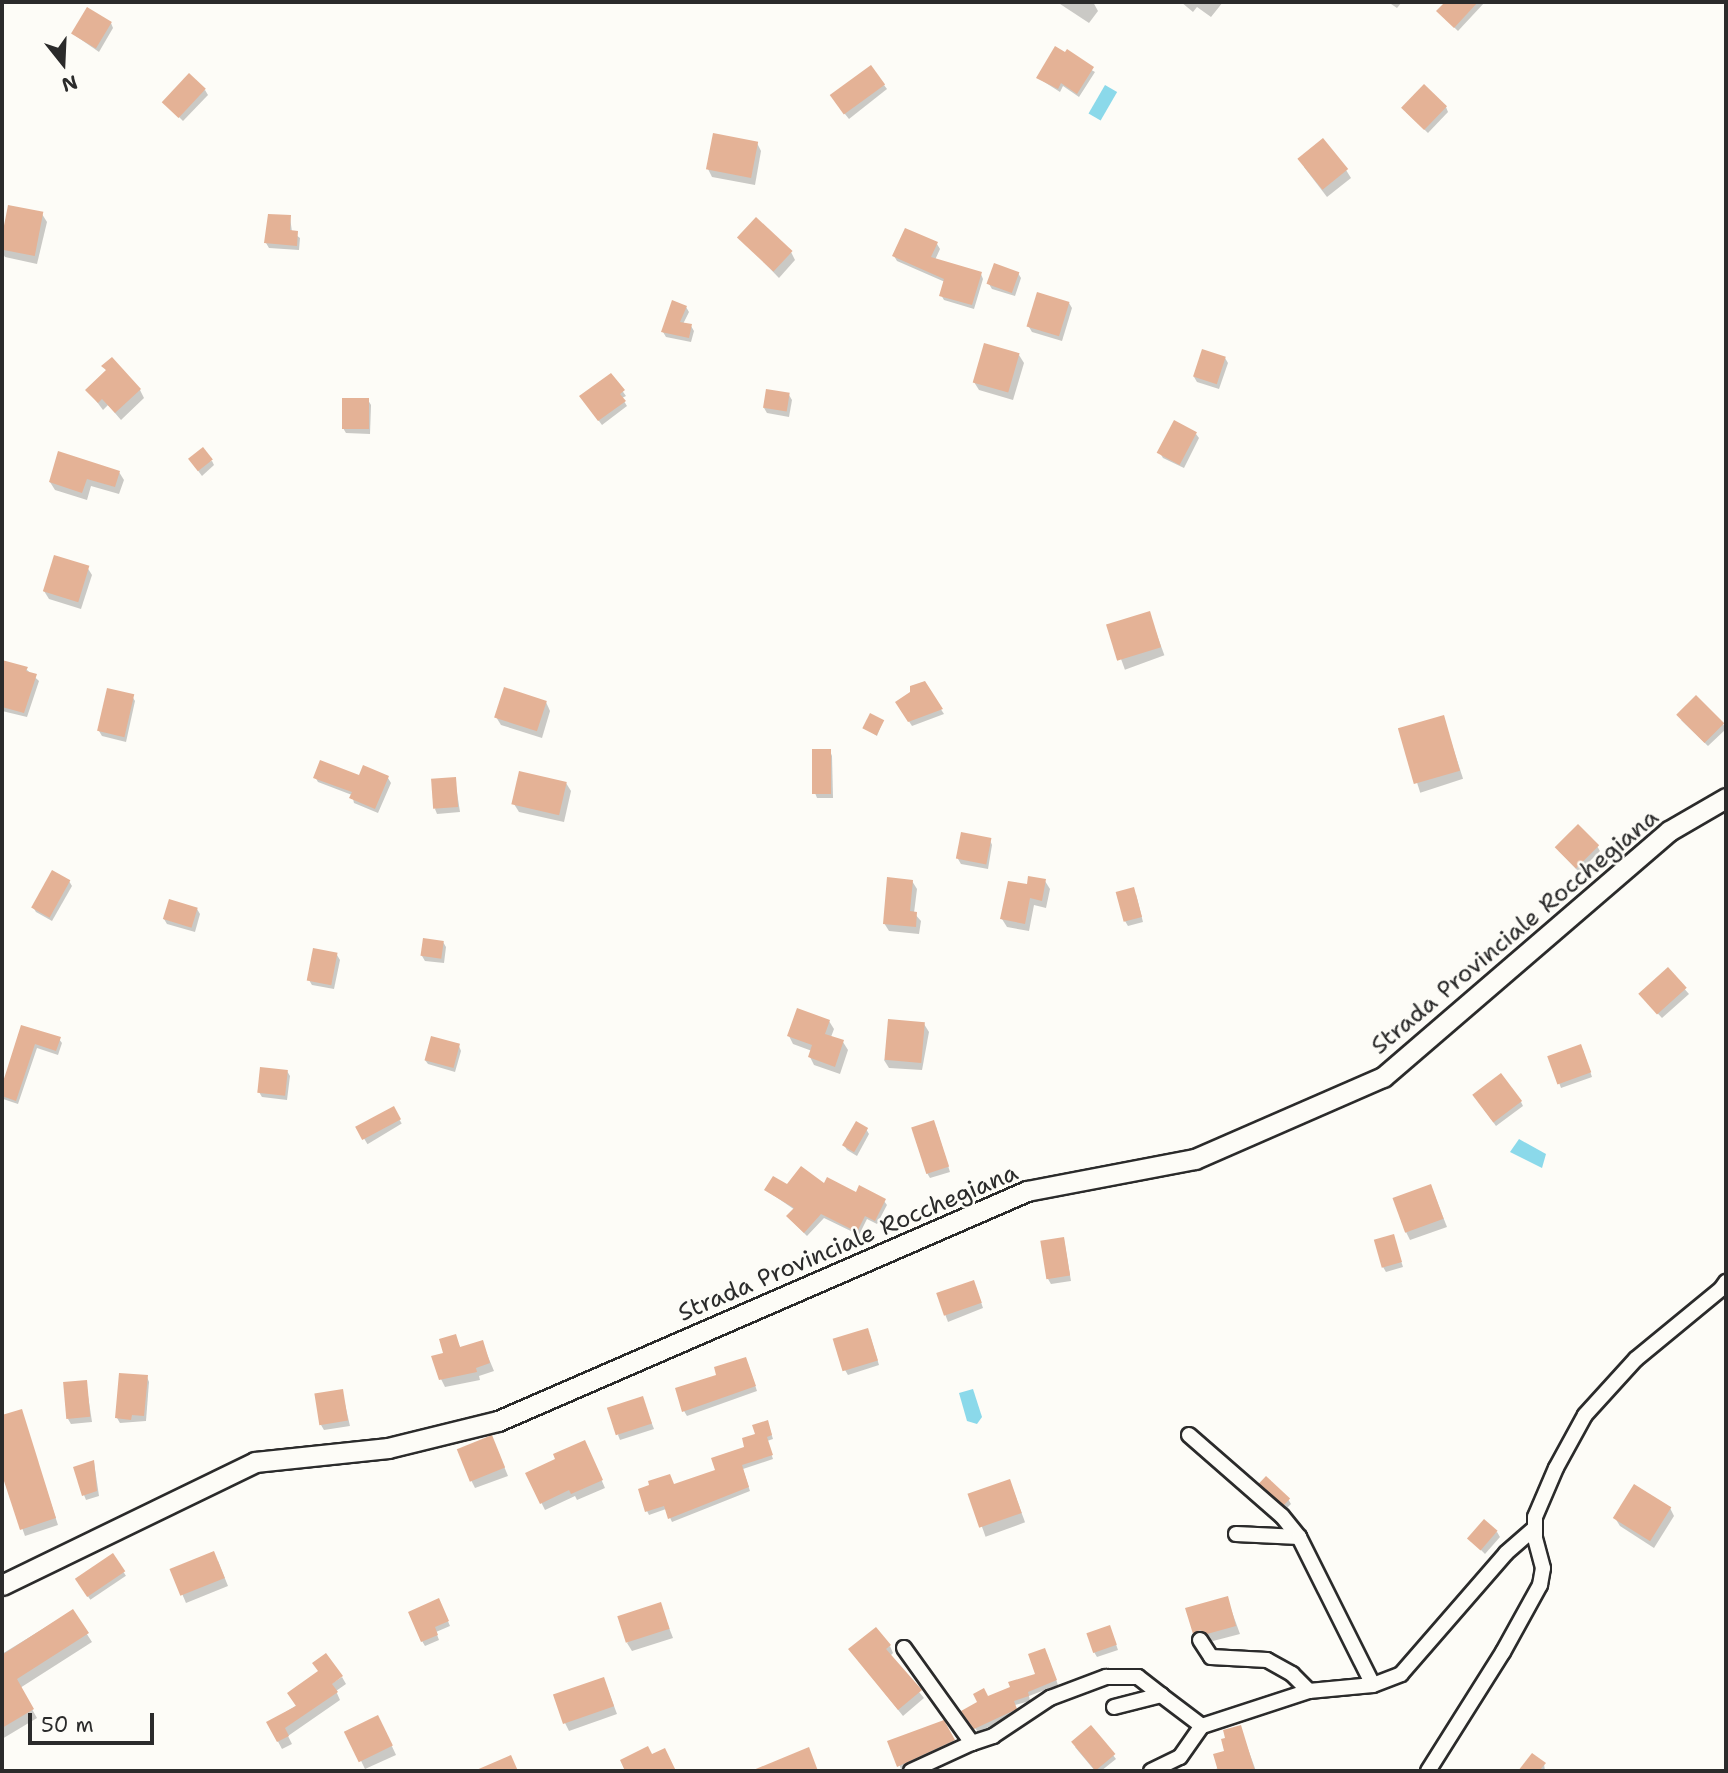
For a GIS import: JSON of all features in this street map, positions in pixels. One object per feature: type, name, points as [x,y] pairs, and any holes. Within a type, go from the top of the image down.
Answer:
[{"type":"main road","name":"Strada Provinciale Rocchegiana","points":[[2,1585],[255,1462],[388,1448],[498,1421],[1027,1191],[1195,1159],[1383,1077],[1669,831],[1726,798]]},
{"type":"street","points":[[1428,1771],[1503,1652],[1540,1585],[1543,1568],[1535,1517],[1556,1468],[1585,1415],[1636,1359],[1726,1282]]},
{"type":"street","points":[[1189,1435],[1282,1516],[1299,1536],[1373,1685]]},
{"type":"street","points":[[1151,1771],[1180,1757],[1202,1726],[1309,1691],[1373,1685],[1401,1674],[1506,1553],[1535,1528]]},
{"type":"street","points":[[1236,1534],[1299,1536]]},
{"type":"street","points":[[1200,1640],[1211,1657],[1266,1660],[1292,1674],[1309,1691]]},
{"type":"street","points":[[904,1648],[972,1742]]},
{"type":"street","points":[[911,1771],[972,1742],[993,1736],[1050,1698],[1106,1677],[1138,1676],[1202,1726]]},
{"type":"street","points":[[1114,1707],[1161,1695]]},
{"type":"water","points":[[1105,85],[1117,92],[1101,121],[1088,114]]},
{"type":"water","points":[[1519,1139],[1546,1154],[1542,1168],[1510,1152]]},
{"type":"water","points":[[973,1389],[982,1417],[977,1424],[967,1421],[959,1393]]},
{"type":"building","points":[[1445,2],[1478,2],[1454,28],[1436,11]]},
{"type":"building","points":[[87,7],[112,22],[96,49],[71,34]]},
{"type":"building","points":[[1055,46],[1065,52],[1067,49],[1094,67],[1077,94],[1061,83],[1058,89],[1036,78]]},
{"type":"building","points":[[871,65],[885,84],[844,114],[830,95]]},
{"type":"building","points":[[189,73],[206,89],[179,118],[162,102]]},
{"type":"building","points":[[1424,84],[1447,106],[1424,130],[1401,108]]},
{"type":"building","points":[[713,133],[758,142],[751,178],[706,169]]},
{"type":"building","points":[[1323,138],[1348,169],[1323,190],[1297,159]]},
{"type":"building","points":[[8,205],[43,212],[35,256],[2,250]]},
{"type":"building","points":[[268,214],[291,215],[290,230],[298,231],[297,246],[264,243]]},
{"type":"building","points":[[756,217],[793,251],[773,272],[737,237]]},
{"type":"building","points":[[905,228],[938,242],[931,257],[982,272],[972,305],[939,296],[944,279],[892,256]]},
{"type":"building","points":[[994,263],[1019,272],[1012,293],[986,284]]},
{"type":"building","points":[[1037,292],[1070,302],[1059,336],[1026,326]]},
{"type":"building","points":[[672,300],[687,306],[680,322],[692,324],[689,338],[661,332]]},
{"type":"building","points":[[984,343],[1020,353],[1008,393],[973,382]]},
{"type":"building","points":[[1202,349],[1226,357],[1217,384],[1193,377]]},
{"type":"building","points":[[112,357],[141,389],[115,413],[102,399],[98,403],[85,390],[106,370],[101,366]]},
{"type":"building","points":[[611,373],[625,390],[620,394],[626,401],[598,421],[579,396]]},
{"type":"building","points":[[766,389],[790,393],[787,412],[763,408]]},
{"type":"building","points":[[342,398],[369,398],[369,429],[342,429]]},
{"type":"building","points":[[1174,420],[1197,432],[1180,465],[1157,453]]},
{"type":"building","points":[[203,447],[213,460],[198,471],[188,459]]},
{"type":"building","points":[[58,451],[120,471],[115,487],[87,479],[82,493],[49,482]]},
{"type":"building","points":[[54,555],[89,566],[78,602],[43,591]]},
{"type":"building","points":[[1150,611],[1161,647],[1117,661],[1106,624]]},
{"type":"building","points":[[2,660],[28,667],[26,671],[37,674],[24,713],[2,707]]},
{"type":"building","points":[[925,681],[943,709],[908,722],[895,702],[910,692],[910,686]]},
{"type":"building","points":[[504,687],[547,701],[537,731],[494,717]]},
{"type":"building","points":[[107,688],[134,694],[124,737],[97,731]]},
{"type":"building","points":[[1696,695],[1724,723],[1704,743],[1676,715]]},
{"type":"building","points":[[870,713],[884,720],[877,735],[862,728]]},
{"type":"building","points":[[1444,715],[1460,771],[1414,784],[1398,728]]},
{"type":"building","points":[[812,749],[831,749],[831,794],[812,794]]},
{"type":"building","points":[[320,760],[359,775],[363,765],[389,776],[375,809],[349,798],[352,792],[313,778]]},
{"type":"building","points":[[519,771],[567,782],[559,815],[511,804]]},
{"type":"building","points":[[456,777],[458,807],[433,809],[431,779]]},
{"type":"building","points":[[1578,824],[1599,845],[1576,869],[1555,847]]},
{"type":"building","points":[[961,832],[991,838],[986,864],[956,859]]},
{"type":"building","points":[[52,870],[70,880],[50,918],[31,908]]},
{"type":"building","points":[[1028,876],[1046,879],[1042,901],[1030,898],[1025,924],[1000,919],[1008,881],[1027,884]]},
{"type":"building","points":[[887,877],[913,880],[910,911],[917,912],[916,927],[883,924]]},
{"type":"building","points":[[1134,887],[1142,917],[1124,922],[1116,892]]},
{"type":"building","points":[[169,899],[198,908],[192,928],[163,919]]},
{"type":"building","points":[[423,938],[444,941],[441,959],[420,956]]},
{"type":"building","points":[[313,948],[338,953],[331,985],[307,980]]},
{"type":"building","points":[[1668,967],[1687,988],[1657,1015],[1638,994]]},
{"type":"building","points":[[797,1008],[830,1020],[825,1034],[844,1040],[835,1067],[808,1057],[812,1045],[787,1036]]},
{"type":"building","points":[[888,1019],[925,1022],[921,1063],[884,1060]]},
{"type":"building","points":[[21,1025],[61,1037],[56,1051],[35,1044],[16,1101],[2,1096],[2,1085]]},
{"type":"building","points":[[431,1036],[460,1044],[454,1068],[425,1060]]},
{"type":"building","points":[[1581,1044],[1591,1072],[1557,1085],[1547,1056]]},
{"type":"building","points":[[260,1067],[288,1070],[285,1096],[257,1093]]},
{"type":"building","points":[[1501,1073],[1522,1101],[1493,1123],[1472,1095]]},
{"type":"building","points":[[394,1106],[401,1119],[362,1140],[355,1127]]},
{"type":"building","points":[[934,1120],[949,1167],[926,1174],[911,1127]]},
{"type":"building","points":[[856,1121],[868,1128],[854,1152],[842,1145]]},
{"type":"building","points":[[801,1166],[824,1183],[827,1177],[856,1192],[859,1185],[886,1199],[875,1221],[865,1216],[857,1232],[821,1214],[804,1233],[786,1216],[794,1208],[764,1190],[773,1176],[787,1184]]},
{"type":"building","points":[[1431,1184],[1444,1219],[1405,1233],[1392,1198]]},
{"type":"building","points":[[1394,1234],[1402,1262],[1382,1268],[1374,1240]]},
{"type":"building","points":[[1064,1237],[1070,1276],[1046,1279],[1040,1241]]},
{"type":"building","points":[[974,1280],[982,1303],[944,1316],[936,1293]]},
{"type":"building","points":[[868,1328],[878,1361],[843,1371],[833,1339]]},
{"type":"building","points":[[456,1334],[460,1347],[483,1340],[490,1363],[476,1368],[477,1372],[439,1380],[431,1356],[443,1353],[439,1339]]},
{"type":"building","points":[[746,1357],[756,1386],[682,1412],[675,1388],[716,1375],[714,1367]]},
{"type":"building","points":[[119,1373],[148,1375],[144,1416],[132,1415],[131,1420],[115,1418]]},
{"type":"building","points":[[87,1380],[90,1417],[66,1419],[63,1382]]},
{"type":"building","points":[[343,1389],[348,1421],[319,1425],[314,1394]]},
{"type":"building","points":[[643,1396],[652,1424],[616,1435],[607,1408]]},
{"type":"building","points":[[22,1409],[56,1518],[20,1530],[2,1475],[2,1415]]},
{"type":"building","points":[[768,1420],[772,1435],[767,1437],[773,1455],[742,1465],[749,1487],[668,1519],[664,1506],[645,1512],[638,1489],[649,1485],[648,1481],[670,1474],[674,1484],[715,1470],[711,1458],[744,1447],[742,1438],[755,1434],[752,1425]]},
{"type":"building","points":[[492,1435],[505,1467],[470,1482],[457,1449]]},
{"type":"building","points":[[585,1440],[603,1480],[571,1494],[569,1490],[540,1504],[525,1473],[555,1459],[553,1454]]},
{"type":"building","points":[[94,1460],[97,1491],[82,1496],[73,1467]]},
{"type":"building","points":[[1266,1476],[1290,1499],[1283,1507],[1258,1484]]},
{"type":"building","points":[[1010,1479],[1022,1513],[979,1528],[967,1494]]},
{"type":"building","points":[[1634,1484],[1671,1507],[1650,1541],[1613,1518]]},
{"type":"building","points":[[1484,1519],[1498,1531],[1481,1550],[1467,1539]]},
{"type":"building","points":[[214,1551],[225,1578],[180,1596],[169,1569]]},
{"type":"building","points":[[113,1553],[125,1571],[87,1597],[75,1579]]},
{"type":"building","points":[[1228,1596],[1236,1626],[1207,1634],[1200,1630],[1193,1634],[1185,1608]]},
{"type":"building","points":[[439,1598],[449,1621],[435,1627],[438,1635],[421,1642],[408,1612]]},
{"type":"building","points":[[661,1602],[670,1629],[626,1643],[617,1616]]},
{"type":"building","points":[[73,1609],[89,1633],[17,1679],[34,1709],[2,1728],[2,1655]]},
{"type":"building","points":[[1110,1625],[1117,1645],[1093,1653],[1086,1633]]},
{"type":"building","points":[[876,1627],[891,1645],[886,1649],[922,1690],[898,1710],[848,1649]]},
{"type":"building","points":[[1045,1648],[1057,1680],[1014,1701],[1017,1709],[974,1729],[961,1711],[977,1702],[973,1694],[984,1688],[988,1696],[1010,1687],[1008,1682],[1035,1674],[1028,1654]]},
{"type":"building","points":[[326,1653],[343,1676],[332,1684],[338,1692],[285,1728],[289,1736],[277,1742],[266,1722],[296,1706],[287,1693],[318,1671],[312,1663]]},
{"type":"building","points":[[604,1677],[614,1706],[563,1724],[553,1695]]},
{"type":"building","points":[[378,1715],[393,1746],[359,1762],[344,1732]]},
{"type":"building","points":[[944,1720],[955,1740],[897,1767],[887,1741]]},
{"type":"building","points":[[1091,1725],[1115,1754],[1096,1771],[1071,1742]]},
{"type":"building","points":[[1241,1725],[1255,1771],[1218,1771],[1213,1754],[1224,1751],[1221,1739],[1225,1738],[1223,1730]]},
{"type":"building","points":[[648,1746],[652,1754],[665,1748],[676,1771],[625,1771],[620,1760]]},
{"type":"building","points":[[809,1747],[818,1771],[751,1771]]},
{"type":"building","points":[[1532,1753],[1546,1763],[1539,1771],[1518,1771]]},
{"type":"building","points":[[511,1755],[518,1771],[474,1771]]}]
